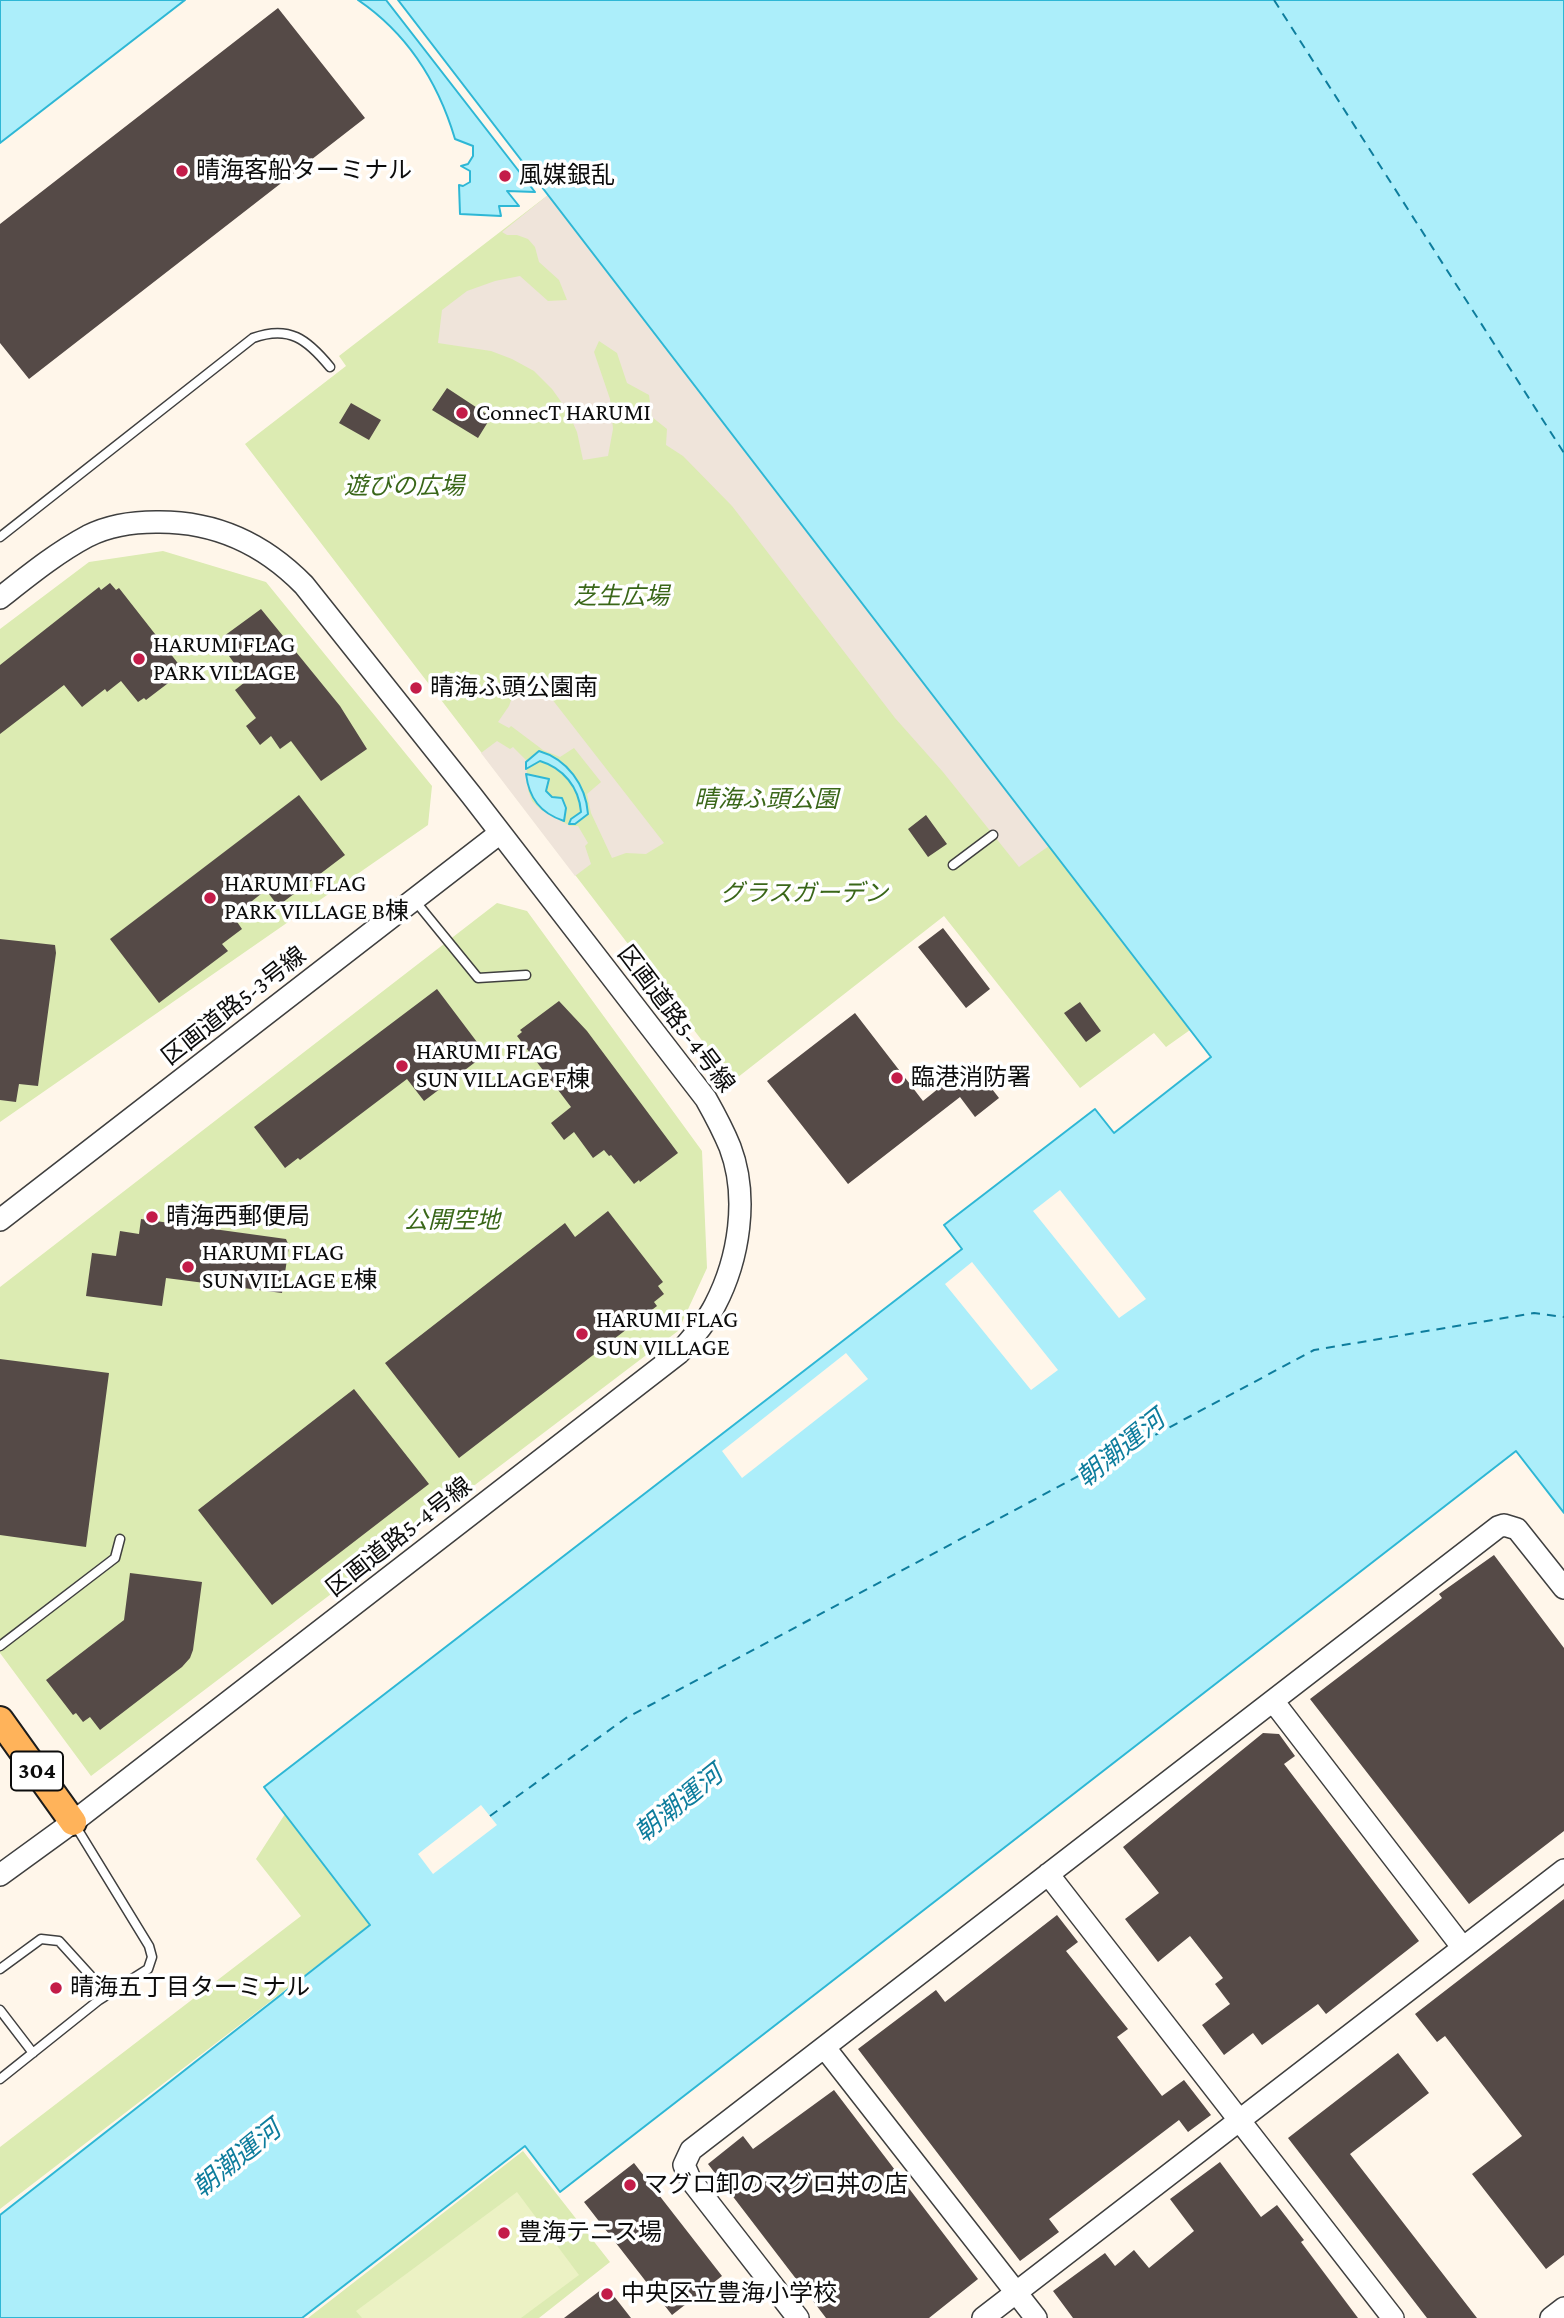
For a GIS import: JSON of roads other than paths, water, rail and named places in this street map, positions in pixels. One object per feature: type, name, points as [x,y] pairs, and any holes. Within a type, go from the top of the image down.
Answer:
[{"type":"main road","name":"304","points":[[0,1720],[73,1822]]},
{"type":"street","name":"区画道路5-4号線","points":[[0,598],[54,556],[90,535],[124,524],[186,523],[213,527],[274,557],[304,585],[684,1070],[719,1122],[731,1150],[739,1203],[739,1228],[727,1278],[714,1306],[679,1353],[73,1822],[0,1875]]},
{"type":"street","name":"区画道路5-3号線","points":[[0,1220],[500,833]]},
{"type":"street","points":[[798,2318],[690,2179],[684,2165],[691,2150],[1498,1527],[1504,1525],[1517,1530],[1564,1588]]},
{"type":"street","points":[[1273,1701],[1463,1948]]},
{"type":"street","points":[[983,2318],[1564,1870]]},
{"type":"street","points":[[1048,1874],[1393,2318]]},
{"type":"street","points":[[825,2048],[1036,2318]]},
{"type":"street","points":[[1550,2318],[1564,2308]]},
{"type":"lane","points":[[0,537],[253,338],[272,331],[294,335],[313,345],[330,367]]},
{"type":"lane","points":[[953,866],[993,835]]},
{"type":"lane","points":[[414,899],[478,978],[526,975]]},
{"type":"lane","points":[[0,1646],[115,1558],[120,1539]]},
{"type":"lane","points":[[0,2079],[99,2000],[148,1969],[152,1957],[149,1946],[73,1822]]},
{"type":"lane","points":[[0,1969],[41,1939],[59,1941],[99,1985],[123,1987]]},
{"type":"lane","points":[[99,1985],[99,2000]]},
{"type":"lane","points":[[0,2010],[33,2053]]},
{"type":"water","points":[[0,0],[185,0],[0,143]]},
{"type":"water","points":[[358,0],[386,0],[535,192],[507,191],[519,206],[499,206],[501,216],[460,214],[459,185],[470,182],[470,171],[461,166],[468,164],[473,156],[473,146],[455,139],[440,98],[406,44],[376,13]]},
{"type":"water","name":"朝潮運河","points":[[398,0],[1564,0],[1564,1513],[1516,1451],[560,2192],[525,2146],[302,2318],[0,2318],[0,2215],[370,1925],[264,1787],[962,1249],[944,1225],[1095,1109],[1114,1133],[1211,1057]]},
{"type":"water","points":[[539,751],[558,760],[579,783],[588,814],[575,824],[569,824],[571,819],[581,812],[580,803],[563,774],[540,761],[526,769],[526,762]]},
{"type":"water","points":[[526,774],[549,779],[546,791],[552,797],[562,798],[566,808],[564,821],[548,814],[537,804]]},
{"type":"place","name":"晴海客船ターミナル","points":[[182,171]]},
{"type":"place","name":"風媒銀乱","points":[[505,176]]},
{"type":"place","name":"ConnecT HARUMI","points":[[462,413]]},
{"type":"place","name":"HARUMI FLAG PARK VILLAGE","points":[[139,659]]},
{"type":"place","name":"晴海ふ頭公園南","points":[[416,688]]},
{"type":"place","name":"HARUMI FLAG PARK VILLAGE B棟","points":[[210,898]]},
{"type":"place","name":"HARUMI FLAG SUN VILLAGE F棟","points":[[402,1066]]},
{"type":"place","name":"臨港消防署","points":[[897,1078]]},
{"type":"place","name":"晴海西郵便局","points":[[152,1217]]},
{"type":"place","name":"HARUMI FLAG SUN VILLAGE E棟","points":[[188,1267]]},
{"type":"place","name":"HARUMI FLAG SUN VILLAGE","points":[[582,1334]]},
{"type":"place","name":"晴海五丁目ターミナル","points":[[56,1988]]},
{"type":"place","name":"マグロ卸のマグロ丼の店","points":[[630,2185]]},
{"type":"place","name":"豊海テニス場","points":[[504,2233]]},
{"type":"place","name":"中央区立豊海小学校","points":[[607,2294]]},
{"type":"park label","name":"遊びの広場","points":[[404,487]]},
{"type":"park label","name":"芝生広場","points":[[621,597]]},
{"type":"park label","name":"晴海ふ頭公園","points":[[766,800]]},
{"type":"park label","name":"グラスガーデン","points":[[804,894]]},
{"type":"park label","name":"公開空地","points":[[452,1221]]}]
